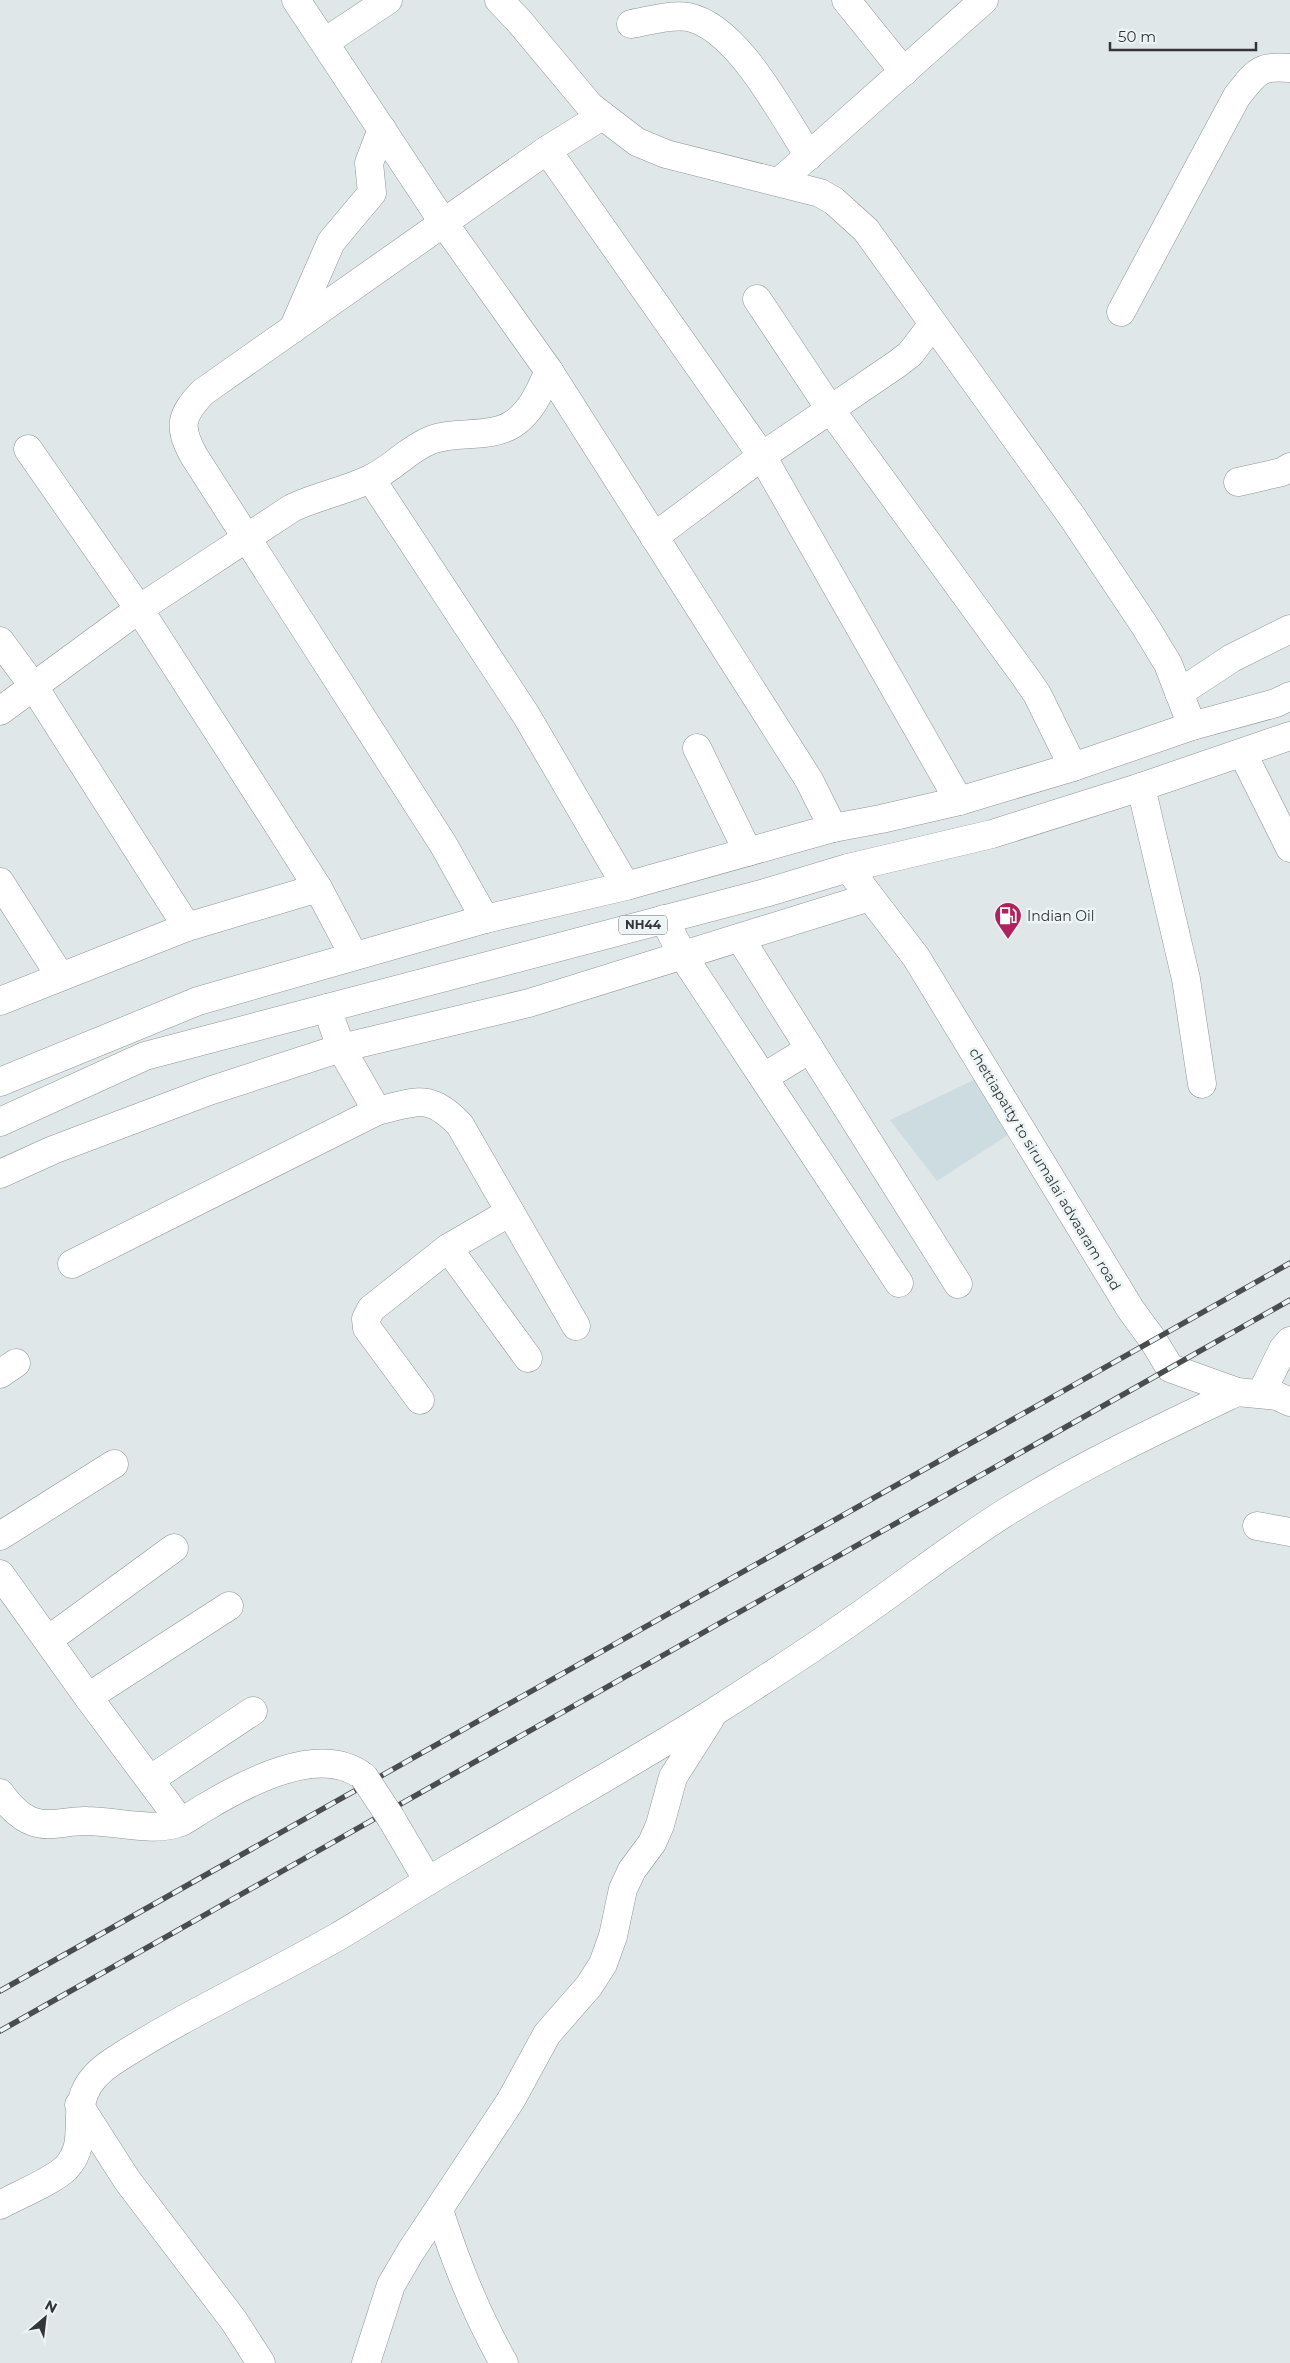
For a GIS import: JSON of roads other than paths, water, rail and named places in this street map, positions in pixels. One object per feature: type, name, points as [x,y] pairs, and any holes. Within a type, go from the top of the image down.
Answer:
[{"type":"main road","points":[[296,0],[443,222],[550,371],[810,780],[833,828]]},
{"type":"main road","points":[[324,42],[388,0]]},
{"type":"main road","points":[[499,0],[590,106],[637,142],[666,154],[820,193],[851,214],[885,253],[1073,518],[1168,664],[1192,726]]},
{"type":"main road","points":[[846,0],[904,72]]},
{"type":"main road","points":[[779,182],[984,0]]},
{"type":"main road","points":[[631,24],[669,17],[688,17],[706,24],[721,34],[745,57],[809,156]]},
{"type":"main road","points":[[1121,312],[1237,96],[1256,72],[1271,66],[1290,68]]},
{"type":"main road","points":[[485,919],[443,844],[245,539],[190,450],[184,437],[183,422],[188,407],[203,392],[546,150],[602,116]]},
{"type":"main road","points":[[292,329],[331,242],[372,193],[369,163],[382,129]]},
{"type":"main road","points":[[546,150],[762,456],[959,800]]},
{"type":"main road","points":[[757,299],[830,410],[1037,694],[1074,768]]},
{"type":"main road","points":[[654,537],[762,456],[910,354],[934,324]]},
{"type":"main road","points":[[0,711],[139,609],[292,508],[316,497],[371,478],[415,447],[433,439],[450,435],[502,430],[524,415],[535,401],[550,371]]},
{"type":"main road","points":[[28,449],[139,609],[318,888],[354,956]]},
{"type":"main road","points":[[1238,482],[1282,472],[1290,467]]},
{"type":"main road","points":[[371,478],[526,715],[626,886]]},
{"type":"main road","points":[[1179,693],[1232,658],[1290,629]]},
{"type":"main road","points":[[0,640],[34,687],[187,927]]},
{"type":"main road","points":[[0,1082],[198,1001],[485,919],[626,886],[833,828],[881,819],[959,800],[1074,768],[1192,726],[1276,703],[1290,696]]},
{"type":"main road","name":"NH44","points":[[0,1122],[145,1056],[664,919],[848,868],[992,834],[1243,754],[1290,736]]},
{"type":"main road","points":[[697,748],[748,852]]},
{"type":"main road","points":[[1243,754],[1290,848]]},
{"type":"main road","points":[[1141,787],[1186,979],[1202,1084]]},
{"type":"main road","name":"chettiapatty to sirumalai advaaram road","points":[[848,868],[916,957],[1131,1310],[1153,1340],[1170,1368],[1249,1393],[1276,1396],[1290,1402]]},
{"type":"main road","points":[[0,882],[60,976]]},
{"type":"main road","points":[[0,1001],[187,927],[318,888]]},
{"type":"main road","points":[[0,1174],[53,1150],[210,1091],[341,1048],[529,1003],[870,897]]},
{"type":"main road","points":[[664,919],[683,956],[899,1283]]},
{"type":"main road","points":[[740,938],[958,1284]]},
{"type":"main road","points":[[327,1008],[341,1048],[377,1111]]},
{"type":"main road","points":[[764,1077],[810,1049]]},
{"type":"main road","points":[[72,1264],[377,1111],[417,1101],[432,1103],[449,1113],[460,1125],[576,1326]]},
{"type":"main road","points":[[420,1400],[367,1328],[366,1318],[371,1309],[448,1248],[510,1212]]},
{"type":"main road","points":[[448,1248],[528,1358]]},
{"type":"main road","points":[[0,2204],[59,2174],[68,2166],[76,2154],[79,2105],[83,2092],[91,2081],[107,2066],[177,2022],[336,1938],[428,1881],[714,1712],[853,1620],[930,1564],[1008,1511],[1120,1447],[1249,1393],[1290,1341]]},
{"type":"main road","points":[[0,1536],[114,1464]]},
{"type":"main road","points":[[1257,1526],[1290,1532]]},
{"type":"main road","points":[[48,1640],[174,1548]]},
{"type":"main road","points":[[0,1574],[88,1697],[182,1822]]},
{"type":"main road","points":[[88,1697],[229,1606]]},
{"type":"main road","points":[[150,1779],[252,1711]]},
{"type":"main road","points":[[366,2363],[391,2285],[411,2251],[511,2100],[547,2034],[589,1986],[603,1964],[613,1936],[623,1889],[632,1870],[652,1843],[660,1825],[673,1777],[714,1712]]},
{"type":"main road","points":[[0,1793],[8,1804],[33,1822],[51,1825],[69,1821],[87,1821],[163,1826],[182,1822],[257,1779],[302,1765],[325,1764],[348,1767],[364,1776],[428,1881]]},
{"type":"main road","points":[[79,2105],[128,2180],[234,2321],[261,2363]]},
{"type":"main road","points":[[439,2210],[451,2250],[481,2323],[504,2363]]},
{"type":"railway","points":[[0,1991],[1290,1263]]},
{"type":"railway","points":[[0,2031],[1290,1300]]},
{"type":"place","name":"Indian Oil","points":[[1008,940]]}]
